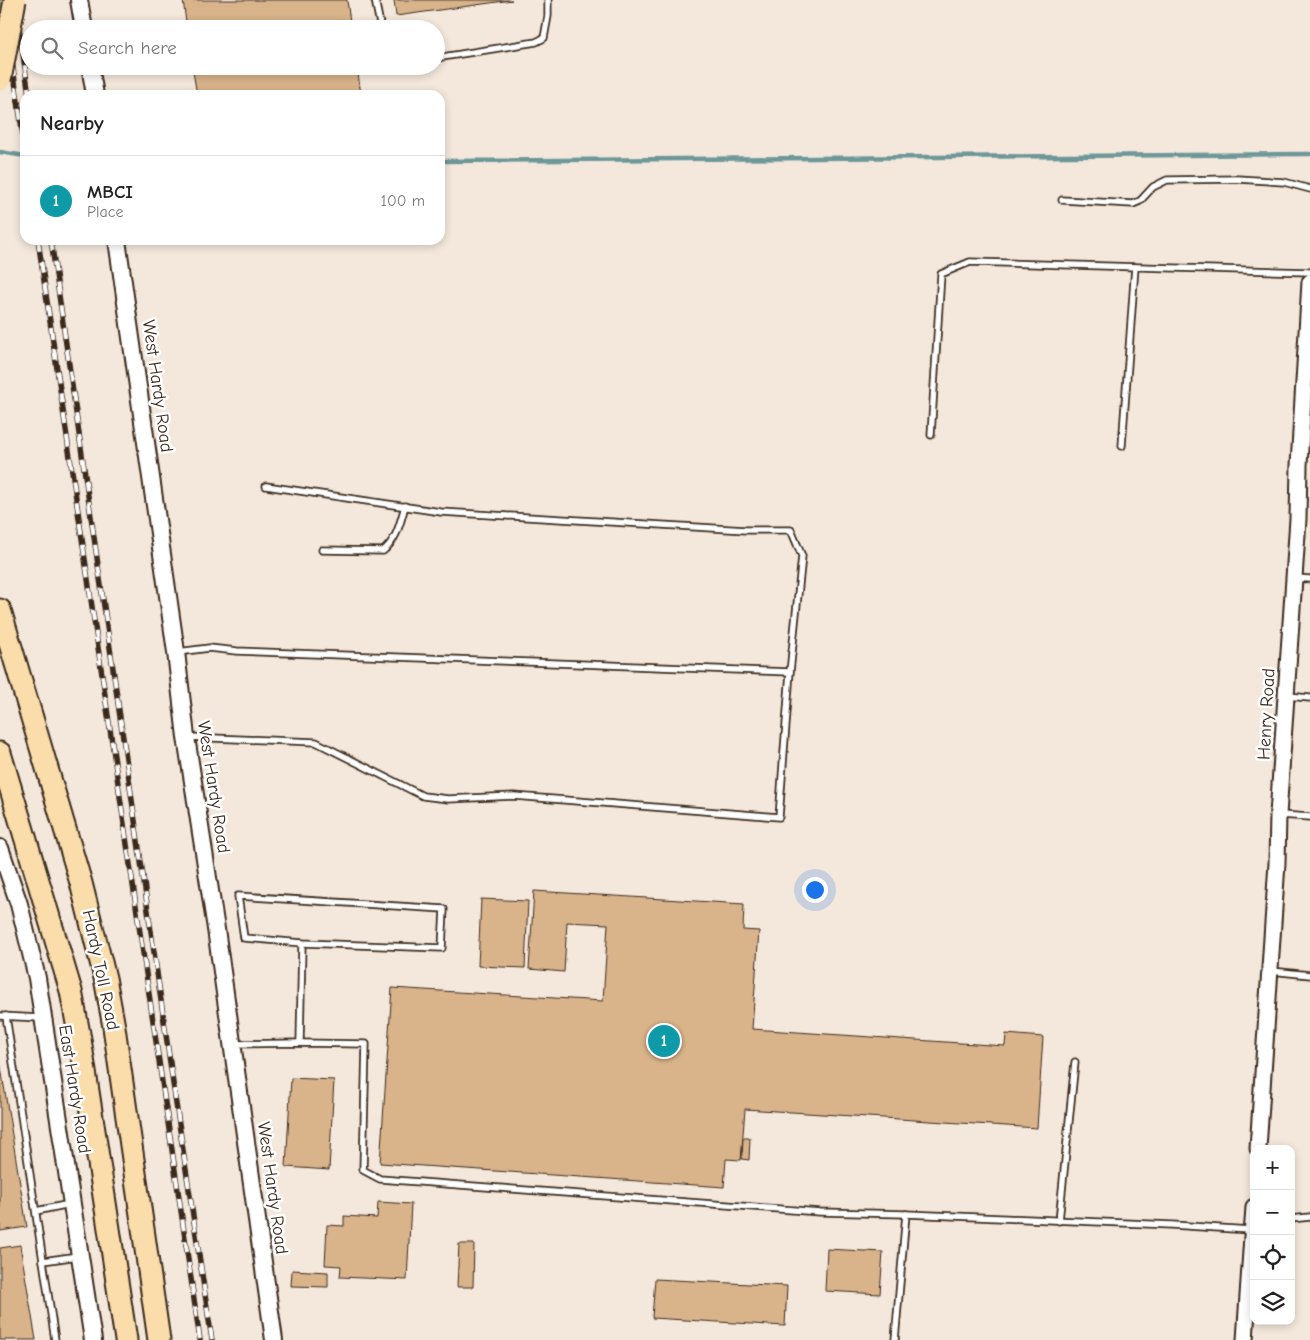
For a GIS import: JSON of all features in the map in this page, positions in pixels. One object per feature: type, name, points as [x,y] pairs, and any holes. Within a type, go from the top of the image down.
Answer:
[{"type":"highway","points":[[0,80],[15,0]]},
{"type":"highway","name":"Hardy Toll Road","points":[[0,610],[81,883],[105,978],[114,1027],[159,1340]]},
{"type":"highway","name":"Hardy Toll Road","points":[[0,753],[71,991],[126,1340]]},
{"type":"main road","points":[[79,0],[82,20]]},
{"type":"main road","points":[[92,75],[94,90]]},
{"type":"main road","name":"West Hardy Road","points":[[118,245],[176,652],[186,737],[216,929],[274,1340]]},
{"type":"main road","name":"East Hardy Road","points":[[0,848],[19,904],[37,978],[94,1340]]},
{"type":"street","name":"Henry Road","points":[[1258,1145],[1277,864],[1278,815],[1293,578],[1307,384],[1310,282]]},
{"type":"street","points":[[1245,1340],[1252,1235]]},
{"type":"lane","points":[[376,0],[380,20]]},
{"type":"lane","points":[[445,57],[536,42],[544,38],[548,16],[548,0]]},
{"type":"lane","points":[[1062,200],[1133,204],[1140,201],[1152,187],[1167,180],[1238,179],[1284,182],[1310,189]]},
{"type":"lane","points":[[931,435],[941,274],[970,262],[1310,272]]},
{"type":"lane","points":[[1122,446],[1135,266]]},
{"type":"lane","points":[[186,737],[316,742],[423,796],[448,799],[514,796],[778,817],[802,556],[791,530],[746,530],[441,512],[266,486]]},
{"type":"lane","points":[[322,550],[383,551],[391,545],[400,525],[405,506]]},
{"type":"lane","points":[[1293,578],[1310,579]]},
{"type":"lane","points":[[176,652],[209,648],[237,651],[790,672]]},
{"type":"lane","points":[[1286,696],[1310,698]]},
{"type":"lane","points":[[1278,815],[1310,817]]},
{"type":"lane","points":[[238,896],[444,909],[442,948],[302,944],[244,938],[238,896]]},
{"type":"lane","points":[[300,1043],[302,944]]},
{"type":"lane","points":[[1269,971],[1310,975]]},
{"type":"lane","points":[[44,1018],[3,1016],[36,1211],[55,1340]]},
{"type":"lane","points":[[232,1044],[366,1044],[363,1170],[380,1179],[820,1212],[1172,1225],[1250,1220]]},
{"type":"lane","points":[[1059,1221],[1075,1062]]},
{"type":"lane","points":[[36,1211],[73,1204]]},
{"type":"lane","points":[[895,1340],[906,1214]]},
{"type":"lane","points":[[1295,1219],[1310,1217]]},
{"type":"lane","points":[[43,1261],[81,1256]]},
{"type":"building","points":[[183,0],[347,0],[350,20],[186,20]]},
{"type":"building","points":[[394,0],[512,0],[396,16]]},
{"type":"building","points":[[194,75],[358,75],[360,90],[196,90]]},
{"type":"building","points":[[534,891],[744,904],[743,930],[759,931],[752,1029],[1005,1046],[1006,1034],[1043,1037],[1037,1128],[745,1109],[741,1160],[726,1159],[724,1187],[380,1163],[392,988],[603,1001],[608,924],[567,922],[564,972],[529,969]]},
{"type":"building","points":[[481,899],[528,901],[525,968],[478,966]]},
{"type":"building","points":[[0,1061],[27,1227],[0,1231]]},
{"type":"building","points":[[291,1078],[334,1080],[329,1170],[286,1167]]},
{"type":"building","points":[[743,1138],[750,1138],[749,1160],[742,1159]]},
{"type":"building","points":[[378,1202],[411,1204],[407,1280],[340,1277],[341,1266],[325,1265],[327,1225],[344,1226],[344,1216],[377,1218]]},
{"type":"building","points":[[459,1244],[474,1244],[473,1287],[457,1287]]},
{"type":"building","points":[[20,1245],[36,1340],[0,1340],[0,1248]]},
{"type":"building","points":[[827,1249],[883,1252],[880,1294],[825,1291]]},
{"type":"building","points":[[292,1270],[328,1272],[328,1287],[291,1286]]},
{"type":"building","points":[[655,1279],[787,1286],[785,1326],[652,1318]]},
{"type":"waterway","points":[[0,152],[20,155]]},
{"type":"waterway","points":[[445,161],[1310,154]]},
{"type":"railway","points":[[3,0],[20,115]]},
{"type":"railway","points":[[15,0],[20,34]]},
{"type":"railway","points":[[26,75],[28,90]]},
{"type":"railway","points":[[39,245],[200,1340]]},
{"type":"railway","points":[[52,245],[212,1340]]},
{"type":"place","name":"MBCI","points":[[664,1041]]}]
